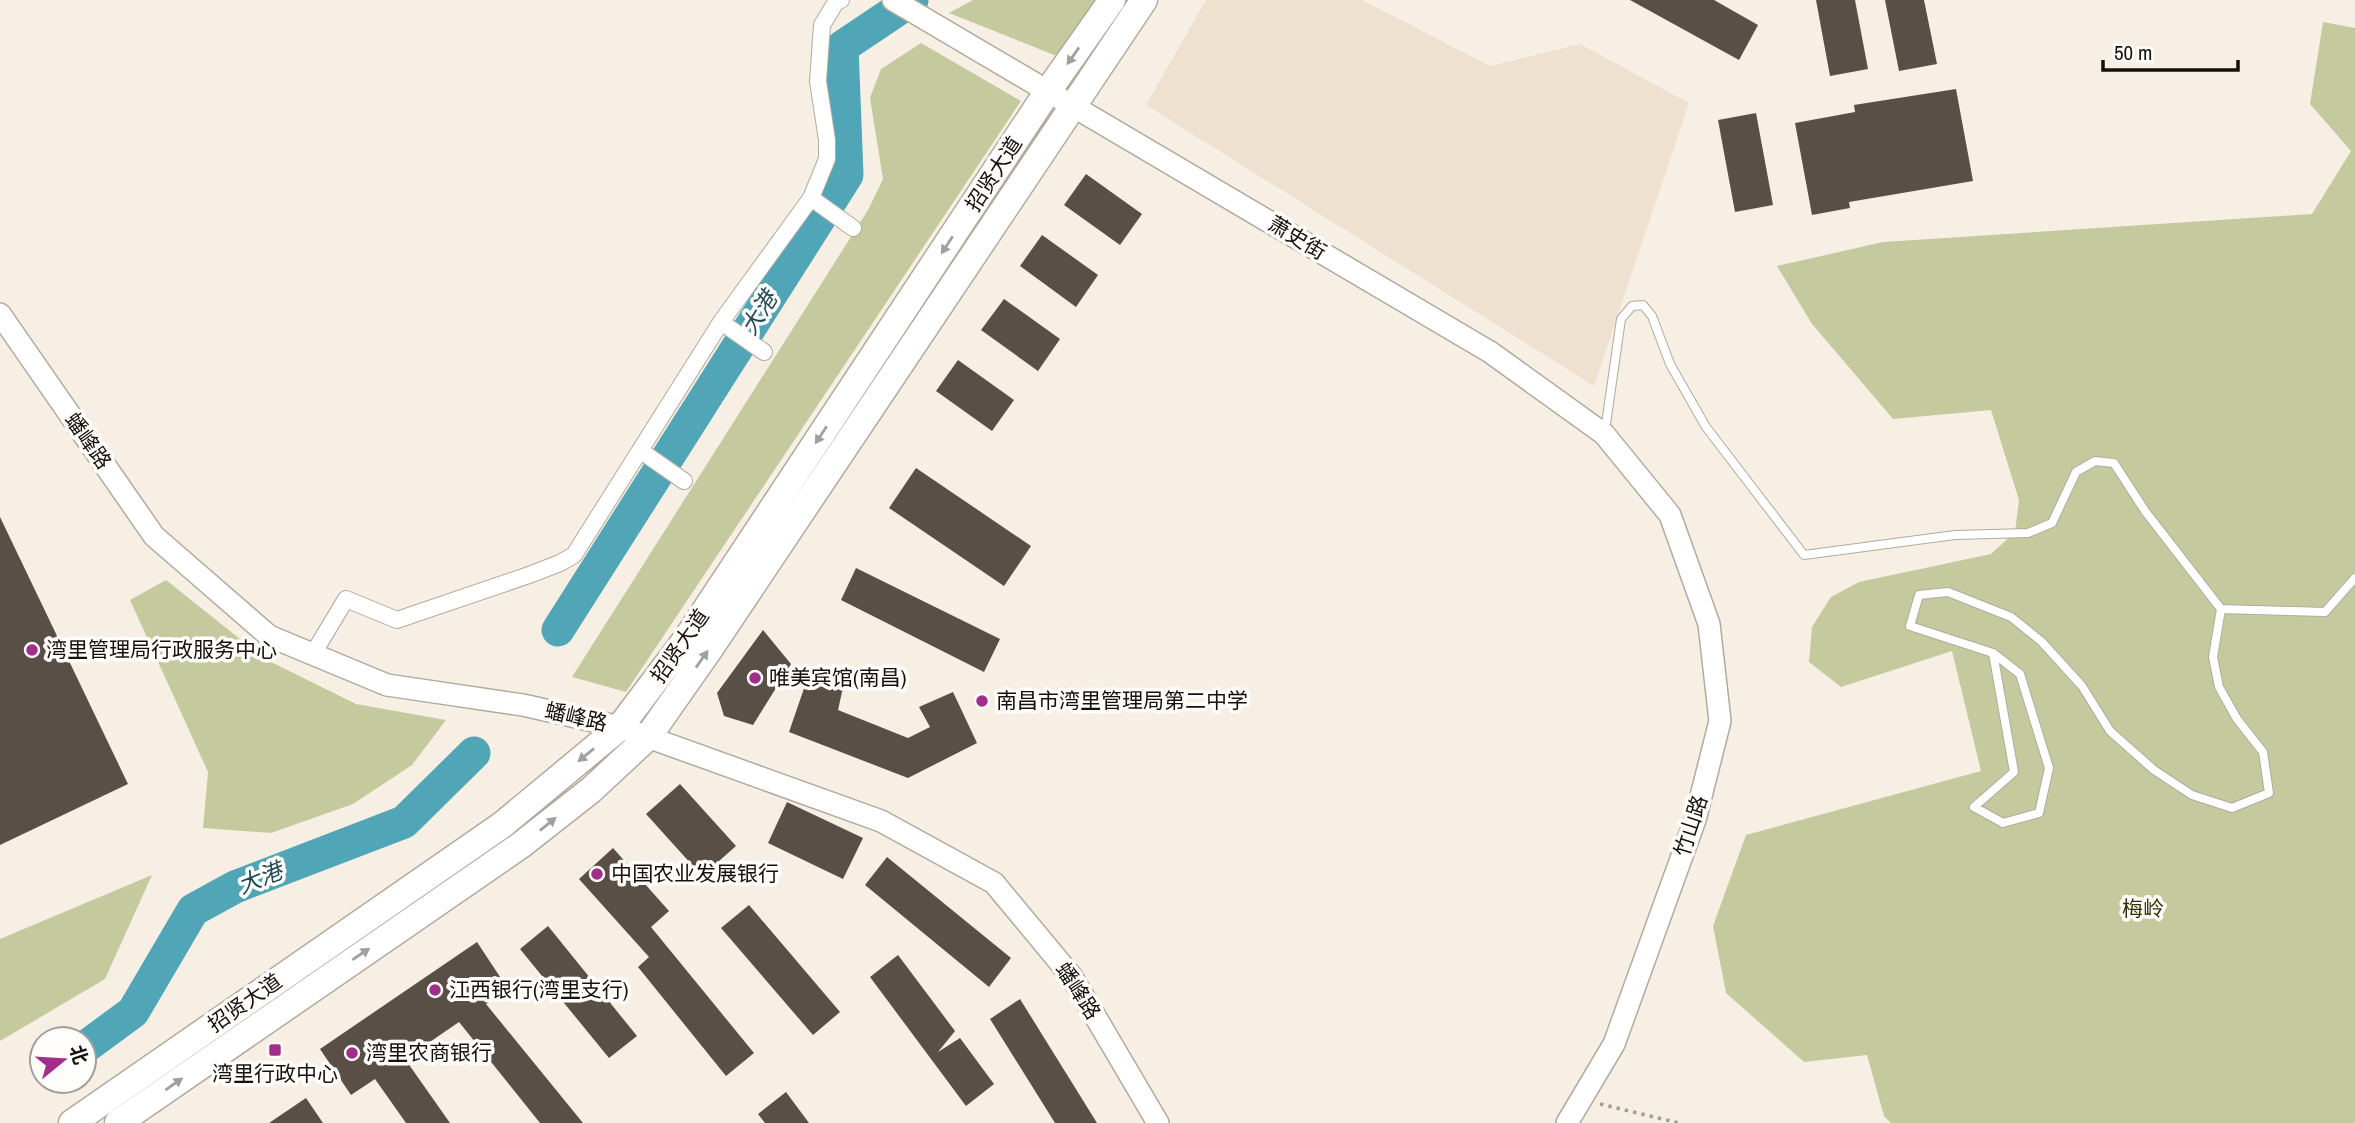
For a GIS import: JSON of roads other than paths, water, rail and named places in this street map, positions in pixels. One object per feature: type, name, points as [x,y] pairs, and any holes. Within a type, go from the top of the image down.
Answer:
[{"type":"main road","name":"招贤大道","points":[[72,1123],[502,825],[620,727],[687,638],[1048,92],[1112,0]]},
{"type":"main road","name":"招贤大道","points":[[118,1123],[521,845],[591,790],[648,737],[1144,0]]},
{"type":"street","points":[[313,654],[346,600],[397,620],[529,575],[574,555],[721,322],[811,198],[827,159],[827,140],[818,81],[822,25],[836,2],[841,0]]},
{"type":"street","name":"萧史街","points":[[893,0],[1490,352],[1604,434],[1670,514]]},
{"type":"street","points":[[811,198],[853,228]]},
{"type":"street","name":"蟠峰路","points":[[0,314],[154,536],[269,636],[387,685],[523,705],[620,727],[881,821],[994,883],[1072,977],[1158,1123]]},
{"type":"street","points":[[721,322],[764,352]]},
{"type":"street","points":[[641,451],[684,481]]},
{"type":"street","name":"竹山路","points":[[1567,1123],[1614,1044],[1695,820],[1720,721],[1709,624],[1670,514]]},
{"type":"lane","points":[[1604,434],[1621,319],[1632,306],[1643,305],[1652,316],[1670,364],[1706,427],[1804,555],[1955,535],[2028,534],[2052,523],[2076,472],[2095,461],[2114,463],[2145,511],[2221,609],[2213,657],[2219,687],[2237,719],[2263,752],[2269,793],[2232,808],[2192,796],[2154,770],[2110,731],[2081,686],[2041,641],[2011,617],[1948,592],[1919,596],[1910,626],[1993,653],[2020,674],[2049,768],[2039,813],[2003,823],[1974,807],[2014,772],[1993,653]]},
{"type":"lane","points":[[2221,609],[2325,612],[2355,578]]},
{"type":"waterway","name":"大港","points":[[558,630],[847,175],[842,47],[912,0]]},
{"type":"waterway","name":"大港","points":[[98,1038],[133,1012],[193,910],[235,887],[404,822],[474,753]]},
{"type":"place","name":"湾里管理局行政服务中心","points":[[32,650]]},
{"type":"place","name":"唯美宾馆(南昌)","points":[[755,678]]},
{"type":"place","name":"南昌市湾里管理局第二中学","points":[[982,701]]},
{"type":"place","name":"中国农业发展银行","points":[[597,874]]},
{"type":"place","name":"江西银行(湾里支行)","points":[[435,990]]},
{"type":"place","name":"湾里行政中心","points":[[275,1050]]},
{"type":"place","name":"湾里农商银行","points":[[352,1053]]},
{"type":"park label","name":"梅岭","points":[[2143,909]]}]
